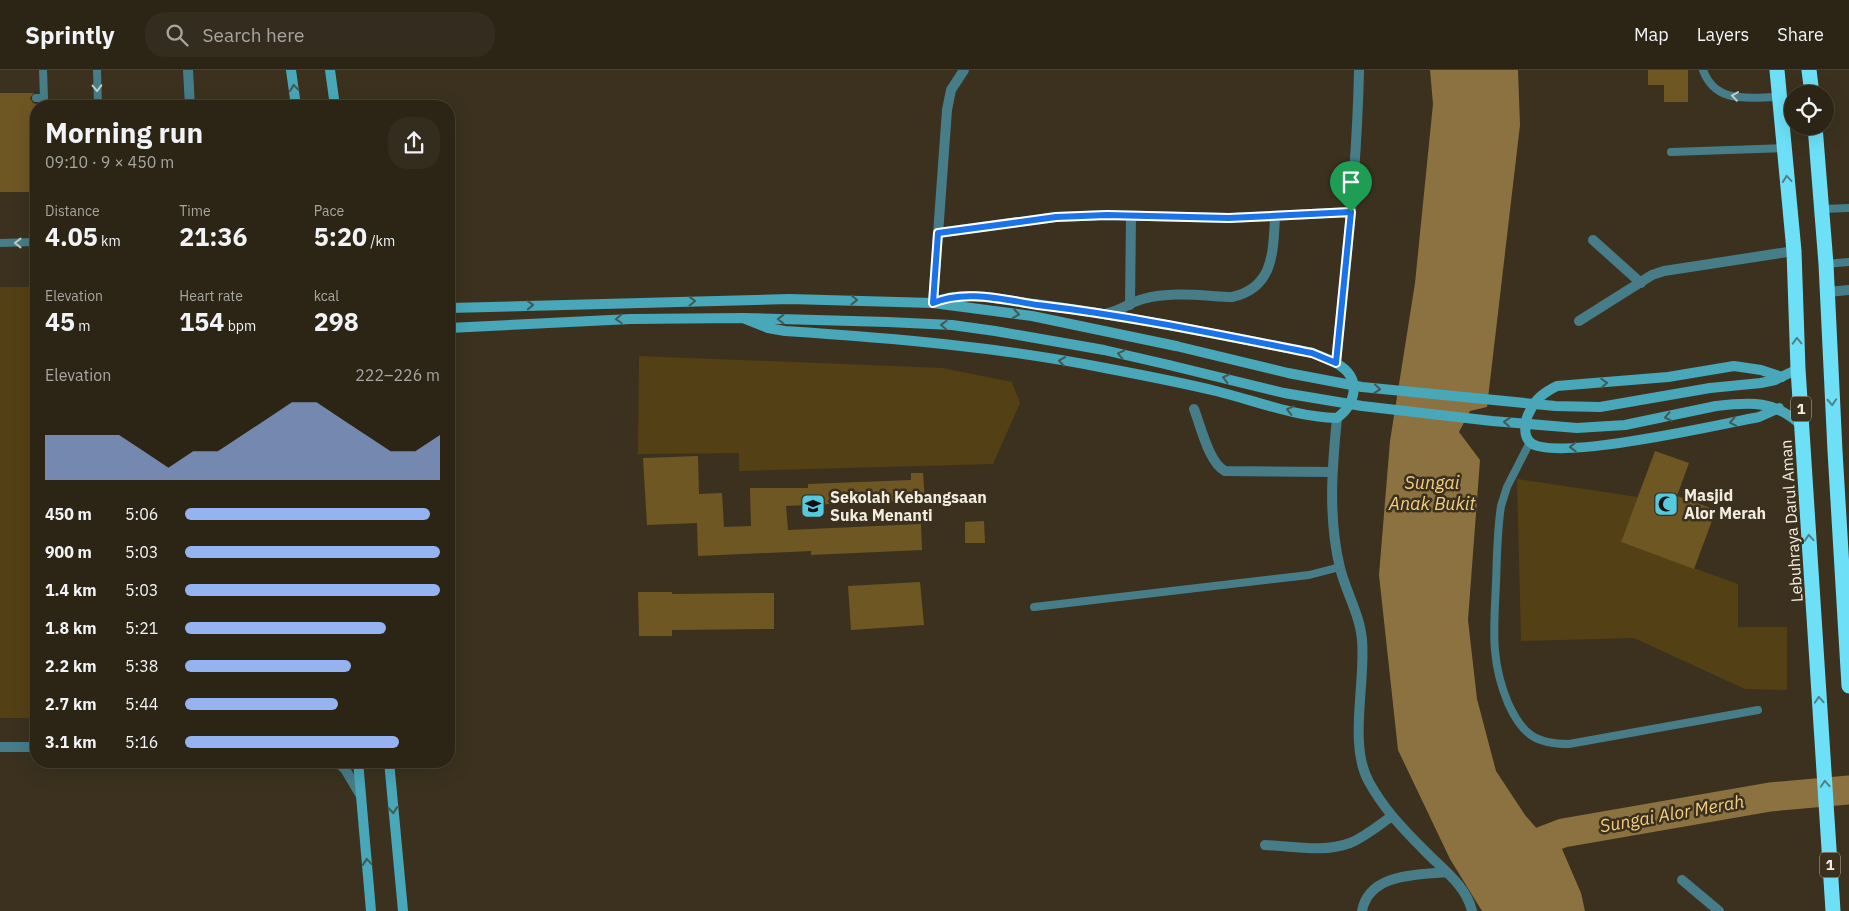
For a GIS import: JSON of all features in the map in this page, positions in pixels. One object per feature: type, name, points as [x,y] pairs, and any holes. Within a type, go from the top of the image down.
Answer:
[{"type":"highway","name":"Lebuhraya Darul Aman","points":[[1777,70],[1794,251],[1798,369],[1833,911]]},
{"type":"highway","points":[[1809,70],[1811,85]]},
{"type":"highway","name":"1","points":[[1816,135],[1828,292],[1835,450],[1846,594],[1849,686]]},
{"type":"street","points":[[188,70],[190,100]]},
{"type":"street","points":[[291,70],[295,100]]},
{"type":"street","points":[[330,70],[334,100]]},
{"type":"street","points":[[933,303],[947,110],[951,90],[964,70]]},
{"type":"street","points":[[1336,363],[1351,212],[1359,70]]},
{"type":"street","points":[[938,233],[1035,218],[1131,216],[1229,218],[1351,212]]},
{"type":"street","points":[[1130,305],[1131,216]]},
{"type":"street","points":[[1108,313],[1142,299],[1156,296],[1232,297],[1244,295],[1262,279],[1269,268],[1273,255],[1274,217]]},
{"type":"street","points":[[1593,240],[1640,283]]},
{"type":"street","points":[[1579,321],[1652,275],[1680,267],[1794,251]]},
{"type":"street","points":[[1828,292],[1849,290]]},
{"type":"street","points":[[933,303],[945,298],[974,296],[1108,313],[1312,353],[1336,363],[1349,374],[1354,390],[1350,406],[1338,418],[1332,472],[1332,514],[1340,567],[1361,630],[1364,654],[1358,732],[1362,760],[1367,780],[1392,816],[1462,888],[1472,911]]},
{"type":"street","points":[[455,308],[789,299],[933,303],[1032,316],[1176,346],[1288,373],[1362,387],[1562,406],[1600,407],[1710,388],[1761,383],[1782,377],[1798,369]]},
{"type":"street","points":[[455,301],[481,306]]},
{"type":"street","points":[[742,318],[768,328],[786,331],[908,339],[1068,362],[1215,391],[1319,417],[1338,418]]},
{"type":"street","points":[[455,328],[631,319],[742,318],[952,325],[1104,350],[1284,392],[1362,406],[1492,421],[1577,428],[1625,425],[1716,406],[1753,404],[1780,408],[1802,426]]},
{"type":"street","points":[[455,334],[482,327]]},
{"type":"street","points":[[1780,408],[1759,417],[1603,446],[1542,447],[1530,442],[1526,436],[1525,424],[1534,404],[1544,392],[1557,386],[1668,377],[1734,366],[1761,370],[1782,377]]},
{"type":"street","points":[[1194,410],[1214,460],[1219,468],[1225,471],[1235,473],[1332,472]]},
{"type":"street","points":[[0,747],[30,747]]},
{"type":"street","points":[[344,768],[361,796]]},
{"type":"street","points":[[359,768],[371,911]]},
{"type":"street","points":[[390,768],[403,911]]},
{"type":"street","points":[[1265,845],[1315,848],[1344,845],[1353,842],[1392,816]]},
{"type":"street","points":[[1362,911],[1368,896],[1377,887],[1386,882],[1395,878],[1447,872]]},
{"type":"street","points":[[1682,880],[1719,911]]},
{"type":"lane","points":[[36,98],[44,98],[43,70]]},
{"type":"lane","points":[[97,70],[98,100]]},
{"type":"lane","points":[[1704,70],[1713,88],[1722,94],[1734,98],[1779,97]]},
{"type":"lane","points":[[1671,152],[1784,148]]},
{"type":"lane","points":[[1822,209],[1849,208]]},
{"type":"lane","points":[[0,243],[30,242]]},
{"type":"lane","points":[[1826,264],[1849,262]]},
{"type":"lane","points":[[1530,442],[1503,497],[1501,506],[1493,636],[1496,667],[1500,684],[1516,721],[1522,729],[1542,742],[1569,744],[1758,710]]},
{"type":"lane","points":[[1034,607],[1309,575],[1340,567]]},
{"type":"shaded area","points":[[0,287],[30,287],[30,718],[0,718]]},
{"type":"shaded area","points":[[639,356],[942,368],[1012,382],[1020,403],[993,464],[739,471],[739,453],[638,454]]},
{"type":"shaded area","points":[[1517,479],[1638,497],[1621,542],[1738,584],[1738,627],[1787,627],[1787,690],[1745,689],[1634,638],[1521,641]]},
{"type":"water","name":"Sungai Anak Bukit","points":[[1430,70],[1518,70],[1520,125],[1487,407],[1470,411],[1459,432],[1480,460],[1468,620],[1477,699],[1496,771],[1525,815],[1538,830],[1563,833],[1562,849],[1581,893],[1585,911],[1482,911],[1450,859],[1398,750],[1379,575],[1390,441],[1415,283],[1433,104]]},
{"type":"building","points":[[1648,70],[1688,70],[1688,102],[1664,102],[1664,85],[1648,85]]},
{"type":"building","points":[[0,93],[34,93],[30,98],[30,192],[0,192]]},
{"type":"building","name":"Masjid Alor Merah","points":[[1655,451],[1689,463],[1677,496],[1716,510],[1694,569],[1621,542]]},
{"type":"building","points":[[698,456],[699,494],[722,493],[724,527],[751,526],[750,488],[808,488],[808,484],[911,480],[911,473],[923,473],[925,500],[786,506],[788,530],[921,524],[922,550],[811,555],[811,551],[698,556],[697,523],[647,525],[643,458]]},
{"type":"building","points":[[984,521],[985,543],[965,543],[965,522]]},
{"type":"building","points":[[920,582],[924,625],[851,630],[848,586]]},
{"type":"building","points":[[638,592],[672,592],[672,594],[774,593],[774,629],[672,630],[672,636],[639,636]]},
{"type":"waterway","name":"Sungai Alor Merah","points":[[1527,847],[1563,833],[1770,797],[1849,790]]},
{"type":"place","name":"Masjid Alor Merah","points":[[1666,504]]},
{"type":"place","name":"Sekolah Kebangsaan Suka Menanti","points":[[813,506]]},
{"type":"route","points":[[1351,212],[1336,363],[1312,353],[1108,313],[974,296],[945,298],[933,303],[938,233],[963,231],[1035,218],[1107,215],[1229,218],[1351,212]]}]
